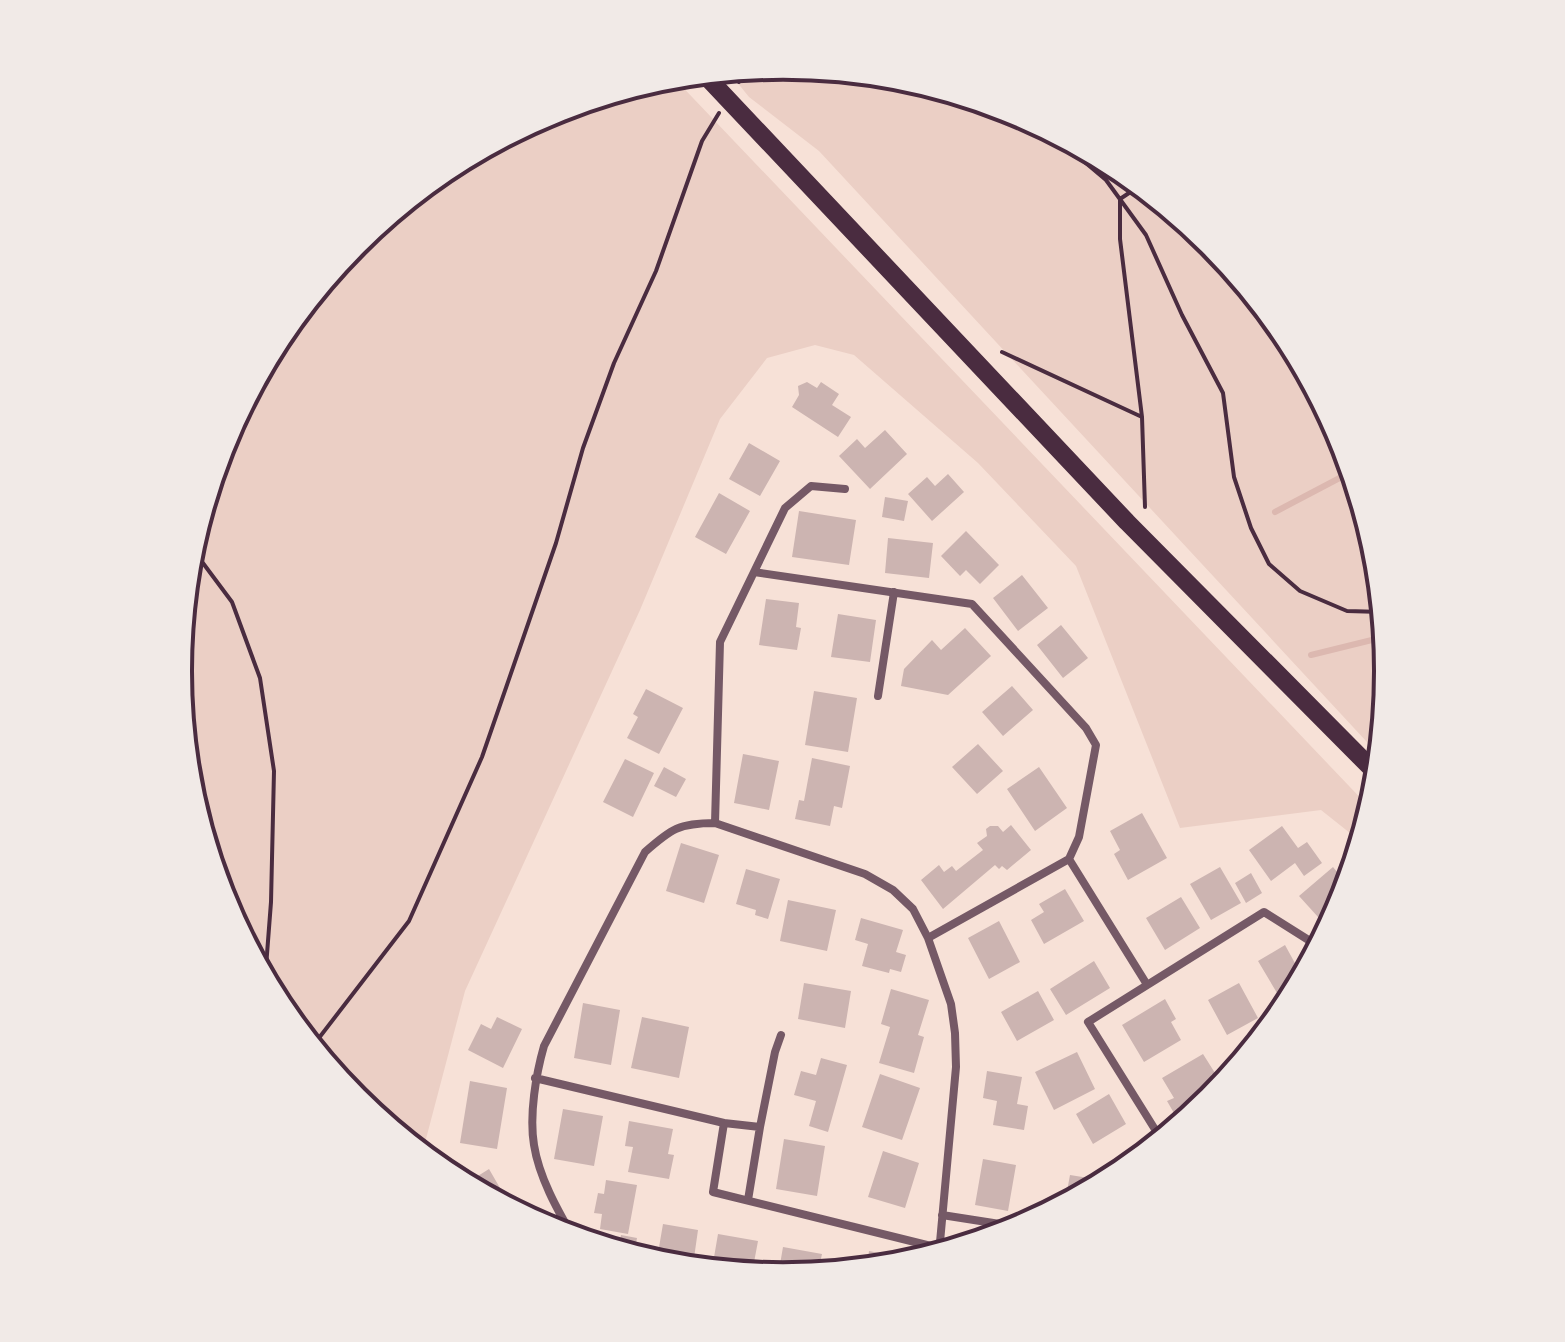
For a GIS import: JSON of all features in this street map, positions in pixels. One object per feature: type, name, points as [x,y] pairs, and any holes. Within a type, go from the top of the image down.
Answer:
[{"type":"main road","points":[[714,84],[1214,613],[1366,763]]},
{"type":"street","points":[[715,823],[720,642],[785,508],[811,486],[845,489]]},
{"type":"street","points":[[754,572],[972,604],[1086,728],[1096,745],[1079,837],[1069,859],[928,938]]},
{"type":"street","points":[[878,696],[894,592]]},
{"type":"street","points":[[563,1220],[553,1201],[534,1144],[535,1078],[544,1046],[645,852],[669,830],[692,823],[715,823],[865,874],[893,890],[913,909],[928,938],[951,1004],[955,1033],[956,1067],[940,1241]]},
{"type":"street","points":[[1069,859],[1146,983]]},
{"type":"street","points":[[1155,1129],[1088,1022],[1264,912],[1309,940]]},
{"type":"street","points":[[748,1200],[775,1052],[781,1035]]},
{"type":"street","points":[[535,1078],[724,1123],[760,1127]]},
{"type":"street","points":[[724,1123],[713,1192],[919,1246]]},
{"type":"street","points":[[942,1215],[993,1223]]},
{"type":"path","points":[[732,93],[740,81]]},
{"type":"path","points":[[319,1038],[409,921],[482,757],[614,363],[656,271],[702,141],[724,105]]},
{"type":"path","points":[[1090,167],[1106,180],[1146,235],[1182,315],[1223,393],[1234,477],[1251,528],[1269,564],[1300,591],[1347,611],[1370,612]]},
{"type":"path","points":[[1120,199],[1129,193]]},
{"type":"path","points":[[1120,199],[1120,239],[1142,417],[1145,507]]},
{"type":"path","points":[[1002,352],[1142,417]]},
{"type":"path","points":[[202,562],[232,602],[260,678],[274,771],[267,958]]},
{"type":"shaded area","points":[[821,81],[860,85],[935,100],[1009,125],[1078,159],[1142,202],[1227,281],[1274,343],[1294,376],[1329,445],[1342,481],[1362,556],[1372,632],[1374,671],[1368,744],[819,151],[749,97],[737,82]]},
{"type":"shaded area","points":[[684,88],[1359,797],[1353,824],[1350,833],[1321,810],[1180,828],[1076,566],[978,463],[854,355],[815,345],[767,358],[720,419],[640,610],[465,991],[425,1142],[338,1061],[291,999],[252,932],[236,897],[212,824],[203,786],[193,710],[193,632],[203,556],[212,518],[236,445],[271,375],[338,281],[393,227],[454,180],[521,141],[593,111]]},
{"type":"building","points":[[807,382],[817,388],[821,382],[839,394],[832,405],[851,417],[838,437],[792,407],[799,395],[798,386]]},
{"type":"building","points":[[885,430],[907,454],[870,489],[839,456],[857,439],[865,448]]},
{"type":"building","points":[[749,443],[780,461],[760,496],[729,479]]},
{"type":"building","points":[[948,474],[964,492],[932,521],[908,494],[927,477],[935,486]]},
{"type":"building","points":[[719,493],[750,511],[726,554],[695,537]]},
{"type":"building","points":[[885,497],[908,501],[904,521],[882,517]]},
{"type":"building","points":[[799,511],[856,520],[849,565],[792,557]]},
{"type":"building","points":[[966,531],[999,565],[980,584],[966,570],[960,576],[941,556]]},
{"type":"building","points":[[888,538],[933,543],[929,578],[885,573]]},
{"type":"building","points":[[1022,575],[1048,608],[1018,631],[993,598]]},
{"type":"building","points":[[766,599],[799,603],[796,627],[801,628],[797,650],[759,645]]},
{"type":"building","points":[[838,614],[876,620],[870,662],[831,657]]},
{"type":"building","points":[[1061,625],[1088,658],[1063,678],[1037,645]]},
{"type":"building","points":[[965,628],[991,656],[948,695],[901,686],[904,669],[932,640],[941,650]]},
{"type":"building","points":[[1012,686],[1033,710],[1003,736],[982,712]]},
{"type":"building","points":[[646,689],[683,708],[659,754],[627,738],[638,717],[633,714]]},
{"type":"building","points":[[814,691],[857,698],[848,752],[805,745]]},
{"type":"building","points":[[978,744],[1003,771],[977,794],[952,767]]},
{"type":"building","points":[[743,754],[779,761],[769,810],[734,803]]},
{"type":"building","points":[[812,758],[850,766],[842,808],[834,806],[830,826],[795,819],[799,800],[804,801]]},
{"type":"building","points":[[625,759],[654,773],[633,817],[603,802]]},
{"type":"building","points":[[664,767],[686,779],[676,797],[654,786]]},
{"type":"building","points":[[1039,767],[1067,808],[1035,831],[1007,789]]},
{"type":"building","points":[[1142,813],[1167,858],[1128,880],[1114,854],[1120,850],[1110,831]]},
{"type":"building","points":[[1011,825],[1031,850],[1007,870],[995,865],[943,909],[921,880],[939,865],[944,872],[952,866],[956,871],[983,850],[977,843],[987,836],[986,829],[998,826],[1003,832]]},
{"type":"building","points":[[1282,826],[1298,848],[1307,842],[1322,863],[1304,876],[1295,863],[1271,881],[1249,850]]},
{"type":"building","points":[[681,843],[719,855],[704,903],[666,891]]},
{"type":"building","points":[[1220,867],[1241,903],[1211,920],[1190,884]]},
{"type":"building","points":[[1333,867],[1338,873],[1319,918],[1299,896]]},
{"type":"building","points":[[746,869],[780,879],[768,919],[755,915],[756,910],[736,904]]},
{"type":"building","points":[[1251,873],[1262,893],[1246,903],[1235,883]]},
{"type":"building","points":[[1065,889],[1084,921],[1044,944],[1031,920],[1044,912],[1039,904]]},
{"type":"building","points":[[1181,897],[1200,928],[1165,950],[1146,918]]},
{"type":"building","points":[[788,900],[836,910],[827,951],[780,941]]},
{"type":"building","points":[[861,918],[903,930],[896,952],[906,955],[901,972],[890,969],[889,973],[862,966],[868,944],[855,940]]},
{"type":"building","points":[[999,921],[1020,962],[989,979],[968,938]]},
{"type":"building","points":[[1285,945],[1296,964],[1277,993],[1258,961]]},
{"type":"building","points":[[1094,961],[1110,988],[1066,1015],[1050,989]]},
{"type":"building","points":[[804,983],[851,991],[845,1028],[798,1019]]},
{"type":"building","points":[[1239,983],[1258,1018],[1227,1035],[1208,1000]]},
{"type":"building","points":[[891,989],[929,1000],[918,1035],[924,1037],[914,1073],[879,1063],[890,1027],[881,1024]]},
{"type":"building","points":[[1038,991],[1054,1020],[1017,1041],[1001,1012]]},
{"type":"building","points":[[1165,999],[1176,1019],[1171,1022],[1181,1040],[1144,1062],[1122,1025]]},
{"type":"building","points":[[583,1003],[620,1010],[611,1065],[574,1058]]},
{"type":"building","points":[[497,1017],[522,1029],[503,1068],[468,1050],[481,1024],[491,1029]]},
{"type":"building","points":[[642,1017],[689,1027],[679,1078],[631,1068]]},
{"type":"building","points":[[1077,1052],[1095,1089],[1054,1110],[1035,1072]]},
{"type":"building","points":[[1203,1054],[1215,1073],[1174,1113],[1167,1101],[1174,1098],[1162,1078]]},
{"type":"building","points":[[821,1058],[847,1065],[828,1132],[809,1126],[816,1101],[794,1095],[801,1071],[816,1075]]},
{"type":"building","points":[[987,1071],[1022,1077],[1017,1104],[1028,1106],[1024,1130],[993,1125],[997,1101],[983,1098]]},
{"type":"building","points":[[880,1074],[920,1088],[902,1140],[862,1127]]},
{"type":"building","points":[[470,1081],[507,1088],[497,1149],[460,1143]]},
{"type":"building","points":[[1109,1094],[1126,1124],[1093,1144],[1076,1114]]},
{"type":"building","points":[[563,1109],[603,1116],[594,1166],[554,1159]]},
{"type":"building","points":[[629,1121],[673,1129],[668,1154],[674,1155],[669,1179],[628,1172],[633,1147],[625,1146]]},
{"type":"building","points":[[784,1139],[825,1146],[817,1196],[776,1189]]},
{"type":"building","points":[[883,1151],[919,1163],[905,1208],[868,1197]]},
{"type":"building","points":[[983,1159],[1016,1165],[1008,1211],[975,1205]]},
{"type":"building","points":[[489,1169],[502,1191],[487,1183],[477,1177]]},
{"type":"building","points":[[1070,1175],[1086,1178],[1078,1183],[1067,1189]]},
{"type":"building","points":[[606,1180],[637,1185],[628,1234],[600,1229],[602,1214],[594,1213],[598,1193],[604,1194]]},
{"type":"building","points":[[663,1224],[698,1230],[694,1255],[659,1249]]},
{"type":"building","points":[[718,1234],[758,1241],[754,1261],[714,1258]]},
{"type":"building","points":[[621,1235],[637,1238],[636,1243],[620,1239]]},
{"type":"building","points":[[783,1247],[822,1254],[820,1261],[780,1262]]},
{"type":"waterway","points":[[1275,512],[1341,477]]},
{"type":"waterway","points":[[1311,655],[1372,640]]}]
